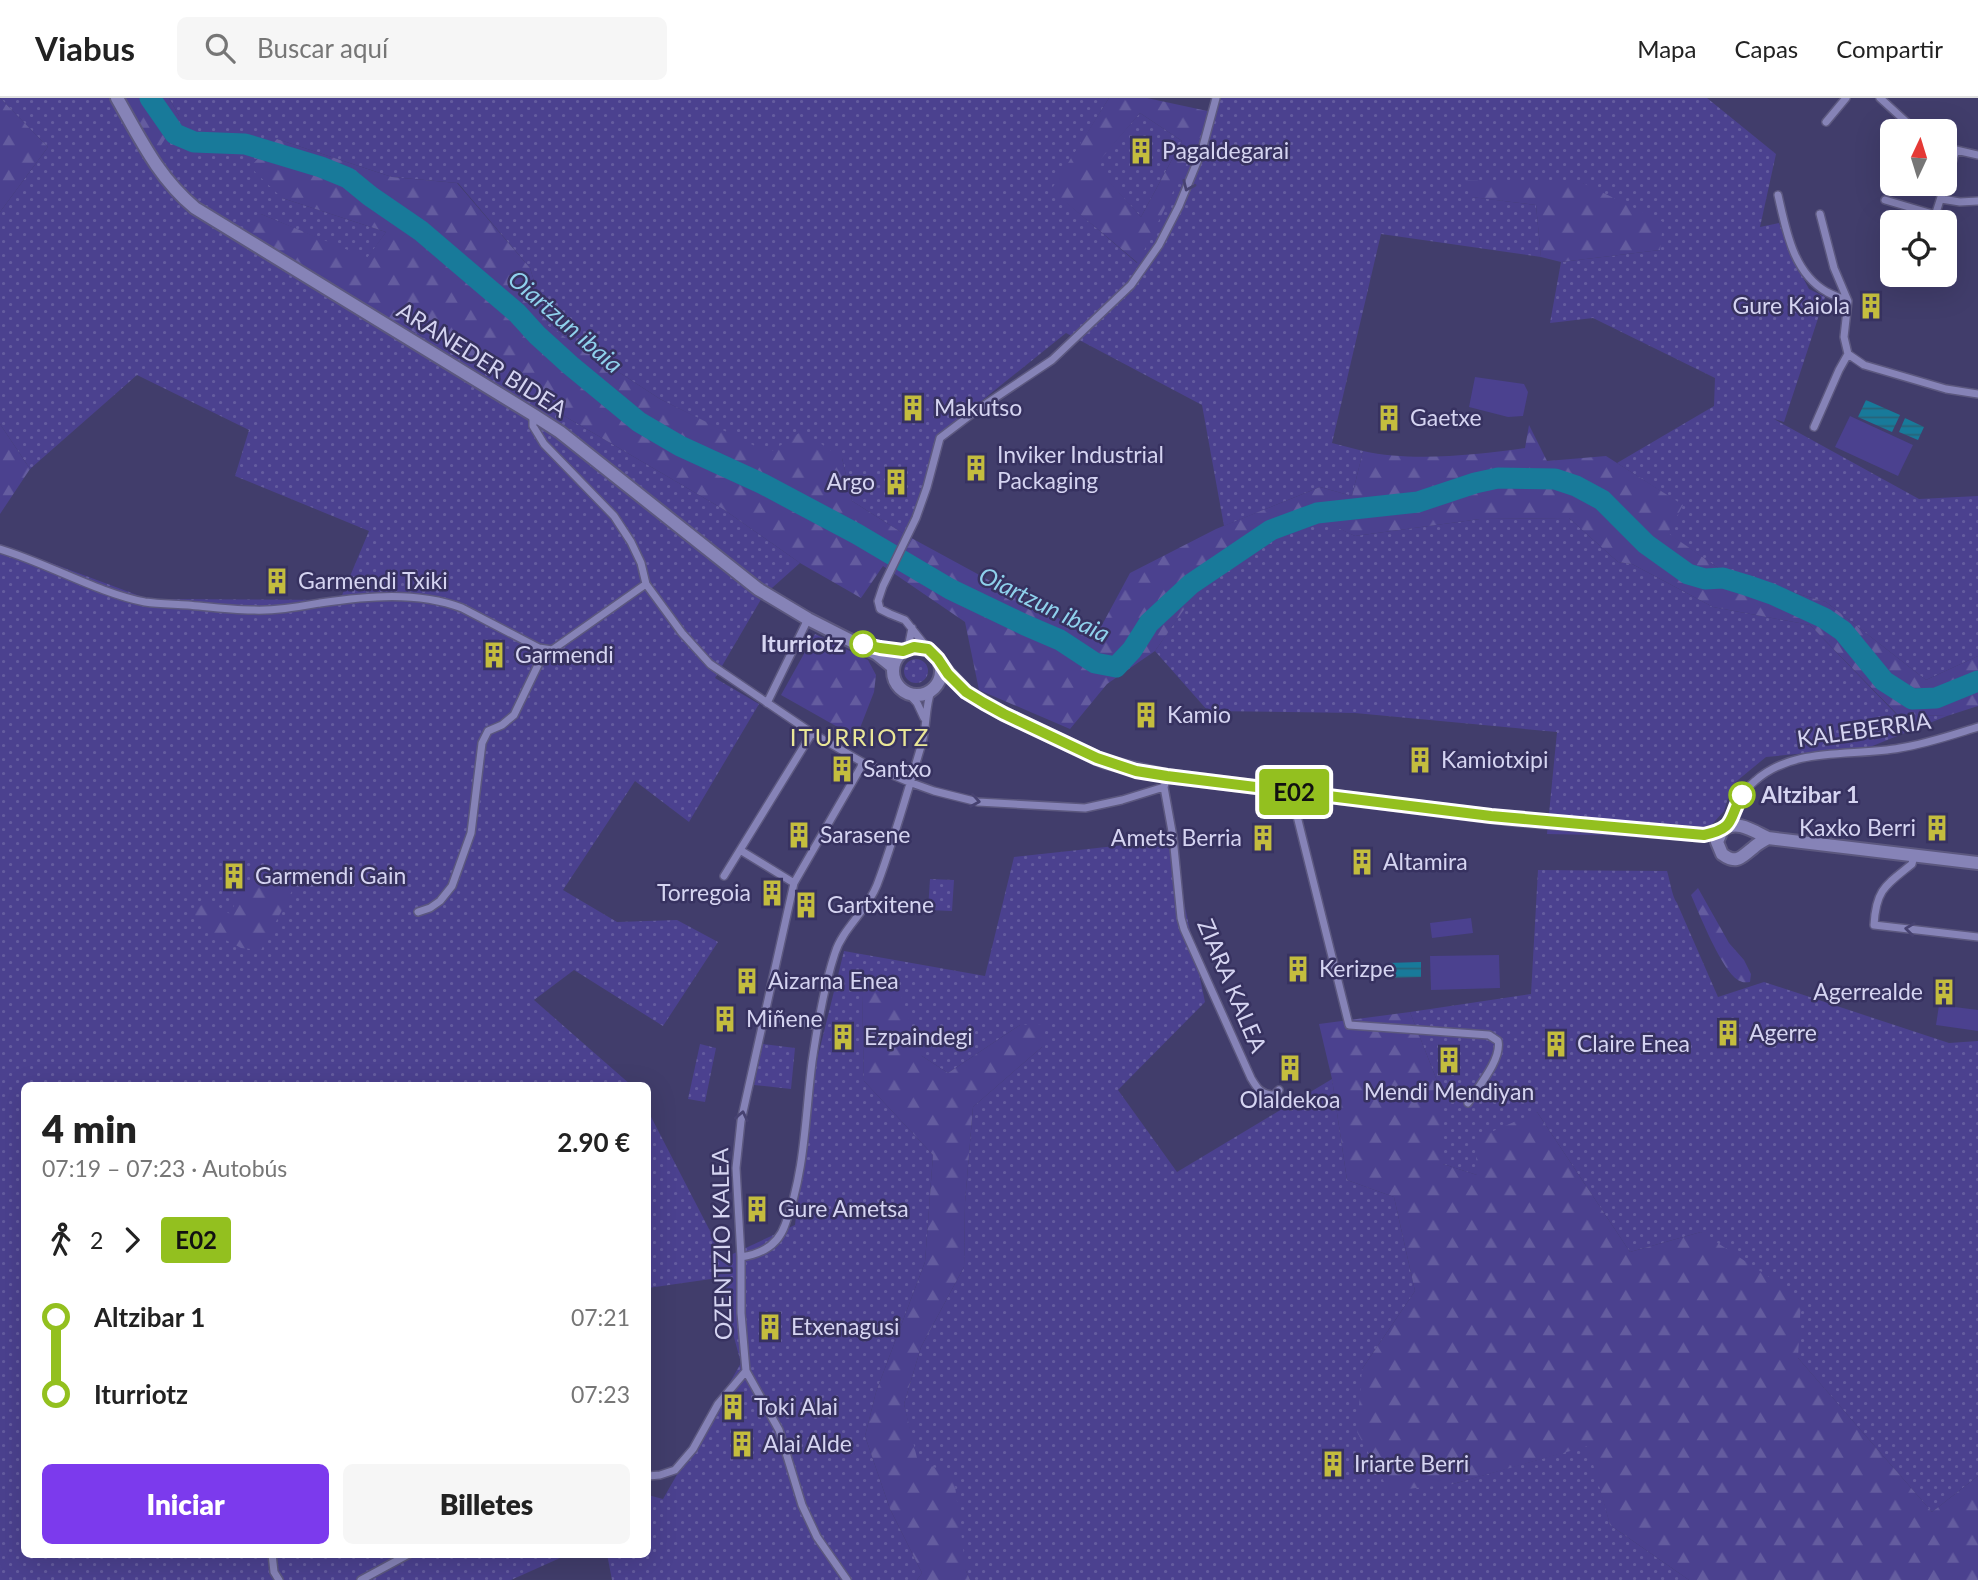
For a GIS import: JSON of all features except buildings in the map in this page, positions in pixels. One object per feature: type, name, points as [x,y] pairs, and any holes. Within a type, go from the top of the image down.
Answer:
[{"type":"street","name":"ARANEDER BIDEA","points":[[117,98],[163,176],[178,194],[195,208],[533,414],[560,432],[750,583],[782,605],[877,654],[893,667]]},
{"type":"street","points":[[741,1258],[764,1251],[776,1242],[785,1227],[801,1165],[812,1062],[835,953],[841,939],[872,898],[923,741],[928,701],[940,679],[938,659],[905,620],[880,608],[878,601],[927,487],[940,438],[1052,360],[1131,285],[1159,245],[1179,206],[1202,150],[1216,98]]},
{"type":"street","points":[[1826,122],[1846,98]]},
{"type":"street","points":[[1880,98],[1903,119]]},
{"type":"street","points":[[1957,150],[1978,155]]},
{"type":"street","points":[[1778,195],[1788,236],[1801,267],[1811,280],[1825,291],[1848,301]]},
{"type":"street","points":[[1938,210],[1942,196]]},
{"type":"street","points":[[1941,199],[1978,201]]},
{"type":"street","points":[[1885,200],[1911,210]]},
{"type":"street","points":[[1820,214],[1834,268],[1848,301],[1844,337],[1848,354],[1864,365],[1946,390],[1978,394]]},
{"type":"street","points":[[1814,427],[1848,354]]},
{"type":"street","points":[[533,414],[533,426],[544,444],[614,516],[641,563],[646,584],[682,633],[710,664],[812,733],[862,762],[934,791],[978,802],[1045,807],[1085,807],[1122,800],[1166,781]]},
{"type":"street","points":[[0,549],[145,602],[254,611],[361,598],[425,599],[463,608],[540,648],[552,650]]},
{"type":"street","points":[[418,912],[440,901],[452,886],[471,833],[482,743],[488,731],[514,715],[539,663],[552,650],[646,584]]},
{"type":"street","points":[[767,703],[808,619]]},
{"type":"street","points":[[912,628],[905,649],[896,658],[893,667],[894,680],[902,690],[920,695],[932,690],[966,692]]},
{"type":"street","name":"ARANEDER BIDEA","points":[[847,640],[880,648],[905,649]]},
{"type":"street","points":[[905,649],[928,649]]},
{"type":"street","points":[[940,665],[966,692],[1004,714],[1105,762],[1166,781],[1291,792],[1502,818],[1704,835],[1731,830],[1768,838],[1978,863]]},
{"type":"street","points":[[908,693],[926,722]]},
{"type":"street","name":"KALEBERRIA","points":[[1731,830],[1742,795],[1766,772],[1788,761],[1903,748],[1978,727]]},
{"type":"street","points":[[724,876],[812,733]]},
{"type":"street","name":"OZENTZIO KALEA","points":[[746,1371],[741,1313],[736,1168],[741,1121],[794,883],[862,762]]},
{"type":"street","name":"ZIARA KALEA","points":[[1166,781],[1184,929],[1251,1078],[1265,1095],[1274,1095],[1279,1090]]},
{"type":"street","points":[[1291,792],[1349,1025],[1489,1035],[1498,1041],[1500,1048],[1468,1103]]},
{"type":"street","points":[[1731,830],[1722,854],[1733,859],[1741,858],[1768,838]]},
{"type":"street","points":[[1731,830],[1751,835],[1751,849]]},
{"type":"street","points":[[740,850],[794,883]]},
{"type":"street","points":[[1914,855],[1912,864],[1882,888],[1875,908],[1874,925],[1978,937]]},
{"type":"street","points":[[765,1016],[818,1026]]},
{"type":"street","points":[[651,1476],[675,1470],[693,1449],[718,1404],[746,1371],[779,1430],[802,1505],[817,1537],[847,1580]]},
{"type":"street","points":[[272,1558],[274,1572],[279,1580]]},
{"type":"street","points":[[361,1580],[402,1558]]},
{"type":"green space","points":[[0,98],[121,98],[179,116],[169,98],[1109,98],[1052,190],[1137,263],[1217,98],[1707,98],[1776,154],[1760,227],[1779,223],[1809,289],[1825,297],[1784,422],[1774,419],[1919,499],[1978,496],[1978,656],[1926,680],[1826,602],[1724,572],[1667,533],[1682,505],[1617,463],[1714,406],[1715,378],[1593,318],[1550,323],[1561,262],[1660,250],[1583,183],[1472,197],[1536,205],[1541,257],[1381,234],[1332,443],[1363,451],[1352,496],[1320,487],[1224,526],[1202,405],[1066,333],[939,435],[921,494],[904,534],[852,501],[842,458],[769,454],[660,399],[548,326],[530,268],[458,183],[392,177],[277,139],[282,198],[386,232],[367,259],[261,214],[254,248],[479,366],[723,509],[800,563],[763,596],[715,678],[759,704],[689,822],[635,781],[563,890],[617,922],[677,920],[718,942],[663,1026],[574,970],[534,1000],[628,1082],[21,1082],[21,1558],[560,1558],[511,1580],[0,1580],[0,544],[148,599],[340,600],[369,531],[235,476],[249,430],[137,375],[30,469],[0,424],[0,212],[48,147]]},
{"type":"green space","points":[[0,98],[48,147],[0,212]]},
{"type":"green space","points":[[121,98],[169,98],[179,116],[152,160]]},
{"type":"green space","points":[[1109,98],[1147,98],[1212,112],[1138,263],[1051,190]],"holes":[[[1140,113],[1182,141],[1141,217],[1095,166]]]},
{"type":"green space","points":[[1140,113],[1182,141],[1141,217],[1094,166]]},
{"type":"green space","points":[[277,139],[392,177],[457,183],[530,268],[548,326],[660,399],[769,453],[802,431],[842,458],[852,501],[904,534],[1095,638],[1130,573],[1216,529],[1320,487],[1352,496],[1363,451],[1423,457],[1525,448],[1529,425],[1547,461],[1606,456],[1683,505],[1668,533],[1724,572],[1826,602],[1926,680],[1978,656],[1978,706],[1947,716],[1897,714],[1810,625],[1713,607],[1632,564],[1618,562],[1569,518],[1480,519],[1355,536],[1320,520],[1218,561],[1155,651],[1107,684],[1070,729],[979,690],[965,622],[883,566],[861,598],[800,563],[723,509],[479,366],[254,248],[249,223],[261,214],[367,258],[386,232],[282,198],[250,167]]},
{"type":"green space","points":[[1465,180],[1583,183],[1663,222],[1660,250],[1561,262],[1541,257],[1536,205],[1471,197]]},
{"type":"green space","points":[[1475,377],[1524,384],[1528,392],[1523,416],[1508,417],[1469,407]]},
{"type":"green space","points":[[1850,416],[1913,445],[1898,476],[1835,447]]},
{"type":"green space","points":[[0,424],[30,469],[0,514]]},
{"type":"green space","points":[[1569,518],[1618,562],[1632,564],[1713,607],[1810,625],[1896,714],[1947,716],[1870,747],[1766,757],[1732,785],[1724,811],[1698,840],[1547,834],[1557,732],[1355,713],[1208,711],[1155,651],[1217,561],[1320,519],[1355,536],[1480,519]]},
{"type":"green space","points":[[815,634],[868,660],[876,675],[874,692],[860,728],[850,734],[781,695]]},
{"type":"green space","points":[[916,659],[924,663],[928,671],[924,679],[916,683],[908,679],[904,671],[908,663]]},
{"type":"green space","points":[[1171,840],[1205,1002],[1118,1090],[1177,1172],[1332,1079],[1347,1180],[1394,1197],[1415,1291],[1362,1369],[1453,1484],[1589,1445],[1610,1525],[1689,1580],[970,1580],[916,1458],[904,1404],[921,1347],[964,1267],[965,1202],[973,1107],[1042,1047],[1020,1025],[948,1073],[922,1056],[862,994],[864,1081],[933,1155],[925,1262],[876,1392],[865,1436],[890,1509],[922,1573],[917,1580],[612,1580],[608,1558],[651,1558],[651,1496],[663,1499],[741,1363],[718,1278],[651,1288],[651,1117],[724,1258],[795,1225],[810,1088],[844,951],[985,976],[1014,857]]},
{"type":"green space","points":[[268,869],[292,891],[261,950],[241,948],[201,927],[193,912],[207,900],[230,914],[237,899]]},
{"type":"green space","points":[[1538,870],[1667,871],[1674,897],[1718,997],[1764,982],[1949,1043],[1978,1041],[1978,1476],[1932,1512],[1798,1358],[1701,1232],[1630,1252],[1537,1112],[1477,1175],[1443,1164],[1443,1096],[1410,1012],[1531,994]]},
{"type":"green space","points":[[930,879],[954,880],[952,911],[928,910]]},
{"type":"green space","points":[[1698,888],[1729,943],[1744,960],[1751,974],[1750,982],[1741,982],[1733,976],[1719,955],[1691,895]]},
{"type":"green space","points":[[1471,918],[1473,933],[1432,938],[1430,923]]},
{"type":"green space","points":[[1499,955],[1500,988],[1431,990],[1430,956]]},
{"type":"green space","points":[[897,985],[922,1056],[948,1073],[1020,1025],[1043,1024],[1042,1047],[973,1107],[965,1202],[964,1267],[921,1347],[904,1404],[917,1458],[954,1478],[966,1571],[970,1580],[917,1580],[922,1573],[890,1509],[865,1436],[876,1392],[925,1262],[933,1155],[864,1081],[862,994]]},
{"type":"green space","points":[[1939,1005],[1978,1010],[1978,1031],[1936,1025]]},
{"type":"green space","points":[[1410,1012],[1443,1096],[1443,1164],[1477,1175],[1475,1139],[1537,1112],[1630,1252],[1701,1232],[1801,1298],[1798,1358],[1932,1512],[1978,1476],[1978,1580],[1689,1580],[1610,1525],[1588,1446],[1453,1484],[1389,1491],[1357,1432],[1362,1369],[1415,1291],[1394,1197],[1347,1180],[1332,1079],[1319,1024]]},
{"type":"green space","points":[[700,1044],[716,1048],[705,1102],[688,1099]]},
{"type":"green space","points":[[763,1044],[795,1048],[791,1089],[754,1085]]},
{"type":"water","points":[[1866,400],[1900,415],[1892,432],[1858,417]]},
{"type":"water","points":[[1905,418],[1924,427],[1918,440],[1899,432]]},
{"type":"water","points":[[1421,962],[1421,977],[1388,978],[1387,963]]},
{"type":"waterway","name":"Oiartzun ibaia","points":[[150,98],[175,134],[194,142],[245,144],[348,178],[421,231],[517,313],[570,365],[639,422],[680,446],[763,484],[857,534],[950,589],[1060,640],[1095,663],[1116,667],[1132,650],[1149,623],[1191,584],[1271,530],[1317,513],[1418,502],[1498,478],[1555,479],[1576,486],[1602,500],[1646,544],[1688,574],[1705,579],[1723,578],[1746,585],[1824,618],[1843,631],[1884,681],[1912,699],[1936,698],[1978,681]]},
{"type":"bus line","name":"E02","points":[[863,644],[903,651],[914,647],[928,649],[966,692],[1004,714],[1105,762],[1136,771],[1491,816],[1704,835],[1727,826],[1742,795]]},
{"type":"place","name":"Pagaldegarai","points":[[1141,151]]},
{"type":"place","name":"Gure Kaiola","points":[[1871,306]]},
{"type":"place","name":"Makutso","points":[[913,408]]},
{"type":"place","name":"Gaetxe","points":[[1389,418]]},
{"type":"place","name":"Inviker Industrial Packaging","points":[[976,468]]},
{"type":"place","name":"Argo","points":[[896,482]]},
{"type":"place","name":"Garmendi Txiki","points":[[277,581]]},
{"type":"place","name":"Iturriotz","points":[[863,644]]},
{"type":"place","name":"Garmendi","points":[[494,655]]},
{"type":"place","name":"Kamio","points":[[1146,715]]},
{"type":"place","name":"Kamiotxipi","points":[[1420,760]]},
{"type":"place","name":"Santxo","points":[[842,769]]},
{"type":"place","name":"Altzibar 1","points":[[1742,795]]},
{"type":"place","name":"Kaxko Berri","points":[[1937,828]]},
{"type":"place","name":"Sarasene","points":[[799,835]]},
{"type":"place","name":"Amets Berria","points":[[1263,838]]},
{"type":"place","name":"Altamira","points":[[1362,862]]},
{"type":"place","name":"Garmendi Gain","points":[[234,876]]},
{"type":"place","name":"Torregoia","points":[[772,893]]},
{"type":"place","name":"Gartxitene","points":[[806,905]]},
{"type":"place","name":"Kerizpe","points":[[1298,969]]},
{"type":"place","name":"Aizarna Enea","points":[[747,981]]},
{"type":"place","name":"Agerrealde","points":[[1944,992]]},
{"type":"place","name":"Miñene","points":[[725,1019]]},
{"type":"place","name":"Agerre","points":[[1728,1033]]},
{"type":"place","name":"Ezpaindegi","points":[[843,1037]]},
{"type":"place","name":"Claire Enea","points":[[1556,1044]]},
{"type":"place","name":"Mendi Mendiyan","points":[[1449,1060]]},
{"type":"place","name":"Olaldekoa","points":[[1290,1068]]},
{"type":"place","name":"Gure Ametsa","points":[[757,1209]]},
{"type":"place","name":"Etxenagusi","points":[[770,1327]]},
{"type":"place","name":"Toki Alai","points":[[733,1407]]},
{"type":"place","name":"Alai Alde","points":[[742,1444]]},
{"type":"place","name":"Iriarte Berri","points":[[1333,1464]]},
{"type":"district","name":"ITURRIOTZ","points":[[860,738]]}]
